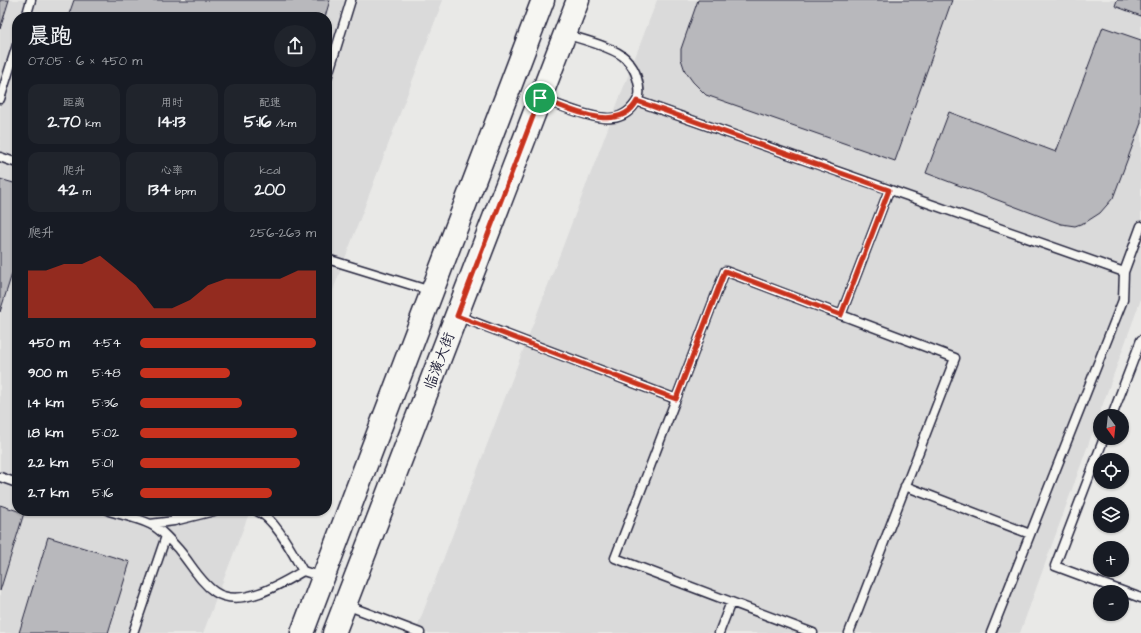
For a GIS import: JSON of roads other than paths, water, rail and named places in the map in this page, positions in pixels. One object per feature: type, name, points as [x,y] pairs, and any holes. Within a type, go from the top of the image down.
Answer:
[{"type":"main road","name":"临潢大街","points":[[302,633],[313,574],[432,291],[543,0]]},
{"type":"main road","name":"临潢大街","points":[[334,633],[578,0]]},
{"type":"lane","points":[[27,12],[31,0]]},
{"type":"lane","points":[[332,62],[352,0]]},
{"type":"lane","points":[[540,98],[595,117],[611,118],[622,116],[633,108],[639,96],[639,84],[635,69],[624,57],[610,50],[565,34]]},
{"type":"lane","points":[[0,99],[12,61]]},
{"type":"lane","points":[[637,101],[1124,272]]},
{"type":"lane","points":[[0,157],[12,161]]},
{"type":"lane","points":[[841,315],[889,190]]},
{"type":"lane","points":[[991,633],[1123,300],[1124,272],[1141,226]]},
{"type":"lane","points":[[332,261],[432,291]]},
{"type":"lane","points":[[813,633],[615,558],[725,271],[955,358],[849,633]]},
{"type":"lane","points":[[457,316],[676,399]]},
{"type":"lane","points":[[1115,409],[1141,341]]},
{"type":"lane","points":[[1101,445],[1055,566],[1141,598]]},
{"type":"lane","points":[[0,477],[12,481]]},
{"type":"lane","points":[[906,486],[1030,534]]},
{"type":"lane","points":[[125,516],[150,524],[166,536],[205,583],[216,593],[234,598],[254,595],[313,574],[264,516]]},
{"type":"lane","points":[[174,521],[176,516]]},
{"type":"lane","points":[[150,524],[174,521],[194,516]]},
{"type":"lane","points":[[133,633],[166,536]]},
{"type":"lane","points":[[719,633],[731,602]]},
{"type":"lane","points":[[345,605],[420,633]]}]
